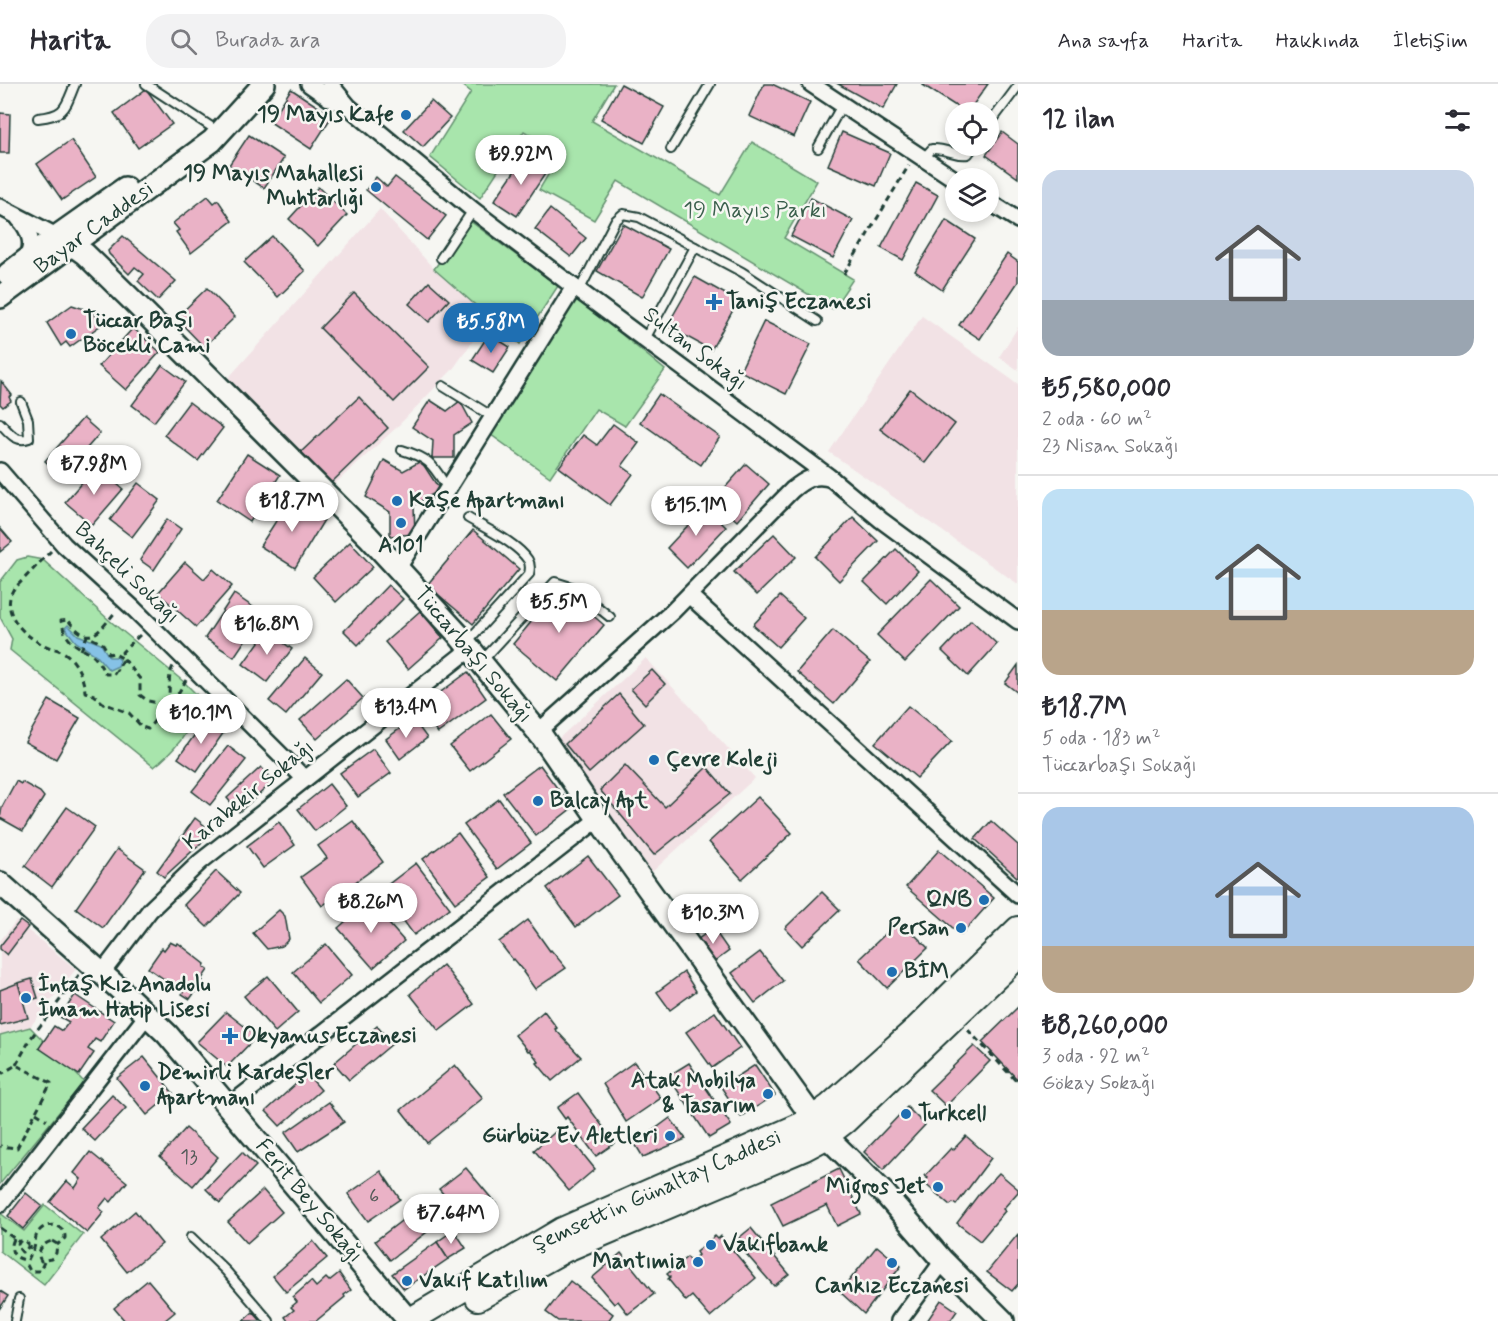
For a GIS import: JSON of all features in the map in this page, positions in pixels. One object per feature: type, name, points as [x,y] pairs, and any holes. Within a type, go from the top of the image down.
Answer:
[{"type":"main road","name":"Şemsettin Günaltay Caddesi","points":[[439,1321],[557,1253],[805,1148],[819,1127],[1018,929]]},
{"type":"main road","name":"Şemsettin Günaltay Caddesi","points":[[409,1321],[562,1230],[791,1131],[845,1121],[1018,956]]},
{"type":"street","name":"Bayar Caddesi","points":[[0,297],[64,240],[210,126],[250,84]]},
{"type":"street","name":"Bayar Caddesi","points":[[0,279],[23,262],[64,240],[212,141],[264,84]]},
{"type":"street","name":"Sultan Sokağı","points":[[309,84],[329,98],[349,107]]},
{"type":"street","name":"Sultan Sokağı","points":[[330,84],[349,107],[473,210],[832,479],[890,527],[1018,621]]},
{"type":"street","points":[[814,85],[945,173]]},
{"type":"street","points":[[0,207],[64,240]]},
{"type":"street","points":[[999,208],[1018,220]]},
{"type":"street","points":[[14,215],[26,226],[30,238],[30,254],[23,262]]},
{"type":"street","name":"Tüccarbaşı Sokağı","points":[[64,240],[86,254],[124,292],[398,568],[473,651],[538,732],[819,1127],[1003,1321]]},
{"type":"street","points":[[398,568],[576,289]]},
{"type":"street","points":[[792,490],[800,472],[800,460],[796,453]]},
{"type":"street","points":[[538,732],[689,595],[792,490],[815,476],[832,479]]},
{"type":"street","name":"Bahçeli Sokağı","points":[[2,478],[61,541],[305,778]]},
{"type":"street","points":[[689,595],[1018,895]]},
{"type":"street","name":"Karabekir Sokağı","points":[[93,972],[150,910],[209,855],[305,778],[473,651]]},
{"type":"street","points":[[229,1106],[598,819]]},
{"type":"street","name":"Ferit Bey Sokağı","points":[[0,883],[93,972],[148,1014],[190,1059],[409,1321]]},
{"type":"street","points":[[0,1204],[148,1014]]},
{"type":"street","points":[[899,1321],[943,1260]]},
{"type":"lane","points":[[38,118],[51,117],[65,108],[75,84]]},
{"type":"lane","points":[[146,84],[210,126]]},
{"type":"lane","points":[[671,149],[710,84]]},
{"type":"lane","points":[[999,111],[1018,86]]},
{"type":"lane","points":[[818,148],[842,105]]},
{"type":"lane","points":[[920,157],[932,149],[945,151]]},
{"type":"lane","points":[[441,258],[473,210]]},
{"type":"lane","points":[[576,289],[615,221],[623,214],[639,217],[742,272],[817,321]]},
{"type":"lane","points":[[645,339],[695,247]]},
{"type":"lane","points":[[443,386],[493,417]]},
{"type":"lane","points":[[0,423],[16,439],[29,438],[28,420],[21,402]]},
{"type":"lane","points":[[402,450],[431,463],[448,489]]},
{"type":"lane","points":[[468,518],[518,549],[528,560],[530,566],[529,574],[473,651]]},
{"type":"lane","points":[[473,651],[555,582],[574,588],[610,617]]},
{"type":"lane","points":[[191,1237],[226,1271],[269,1321]]},
{"type":"lane","points":[[15,1321],[19,1299]]},
{"type":"path","points":[[844,274],[920,157]]},
{"type":"path","points":[[61,541],[12,592],[9,600],[13,621],[39,642],[66,654],[81,675],[85,692],[94,695],[103,703],[129,713],[142,727],[148,729],[167,705],[171,693],[168,676],[178,654]]},
{"type":"path","points":[[81,650],[87,636],[100,631],[124,600]]},
{"type":"path","points":[[150,626],[123,652],[124,659],[114,675],[106,674],[93,655],[81,650],[69,639],[61,621],[68,620],[79,634],[103,644],[110,654],[113,653],[124,659],[140,678],[140,695],[148,701],[172,704],[193,668]]},
{"type":"path","points":[[0,1071],[3,1073],[16,1065],[31,1038],[93,972]]},
{"type":"path","points":[[955,1017],[1018,1083]]},
{"type":"path","points":[[0,1146],[17,1148],[51,1083],[16,1065]]},
{"type":"path","points":[[46,1225],[57,1226],[65,1233],[65,1238],[57,1245],[54,1256],[44,1262],[40,1271],[30,1271],[27,1260],[34,1248],[37,1234],[46,1225]]},
{"type":"path","points":[[0,1228],[19,1242],[26,1241],[28,1247]]},
{"type":"path","points":[[14,1239],[12,1252],[20,1259],[27,1260]]},
{"type":"path","points":[[44,1262],[39,1256],[44,1244],[52,1240],[57,1245]]},
{"type":"path","points":[[19,1242],[20,1251],[25,1251],[28,1247]]},
{"type":"path","points":[[28,1247],[34,1248]]},
{"type":"shaded area","points":[[380,209],[434,269],[489,318],[453,369],[397,427],[326,492],[222,385]]},
{"type":"shaded area","points":[[922,316],[1018,384],[1018,584],[829,452]]},
{"type":"shaded area","points":[[1018,327],[1018,370],[999,357]]},
{"type":"shaded area","name":"Çevre Koleji","points":[[646,658],[755,778],[652,872],[556,741]]},
{"type":"shaded area","name":"İntaş Kız Anadolu İmam Hatip Lisesi","points":[[16,921],[76,969],[30,1027],[0,1035],[0,941]]},
{"type":"green space","name":"19 Mayıs Parkı","points":[[461,84],[614,84],[592,121],[720,195],[752,142],[817,181],[784,238],[853,279],[833,309],[618,181],[594,220],[539,190],[561,153],[524,131],[480,198],[430,157],[471,92]]},
{"type":"green space","points":[[470,221],[558,286],[520,344],[434,269]]},
{"type":"green space","points":[[576,297],[665,370],[625,426],[596,409],[550,477],[487,432]]},
{"type":"green space","points":[[27,557],[43,560],[109,620],[184,682],[206,704],[178,744],[154,767],[10,650],[12,639],[0,617],[0,582],[17,560]]},
{"type":"green space","points":[[30,1027],[84,1082],[0,1184],[0,1035]]},
{"type":"green space","points":[[45,1205],[83,1235],[44,1285],[0,1251],[0,1213],[24,1231]]},
{"type":"water","points":[[68,625],[78,635],[101,644],[109,657],[117,657],[120,660],[118,666],[109,670],[96,655],[76,642],[65,628]]},
{"type":"building","points":[[621,84],[664,107],[644,143],[601,119]]},
{"type":"building","points":[[764,84],[772,84],[810,102],[794,137],[749,116]]},
{"type":"building","points":[[838,84],[897,84],[883,109]]},
{"type":"building","points":[[988,84],[975,102],[949,102],[923,85]]},
{"type":"building","points":[[146,89],[172,124],[138,148],[114,113]]},
{"type":"building","points":[[291,89],[332,116],[311,149],[270,122]]},
{"type":"building","points":[[431,101],[450,118],[423,147],[404,130]]},
{"type":"building","points":[[0,113],[10,114],[9,153],[0,153]]},
{"type":"building","points":[[842,132],[890,153],[876,186],[828,165]]},
{"type":"building","points":[[1002,132],[1018,144],[1018,178],[987,156],[999,156],[999,136]]},
{"type":"building","points":[[249,135],[284,158],[264,188],[229,165]]},
{"type":"building","points":[[71,140],[96,177],[62,200],[37,164]]},
{"type":"building","points":[[525,156],[547,171],[517,216],[494,201]]},
{"type":"building","points":[[376,177],[387,187],[395,177],[446,216],[427,240],[366,190]]},
{"type":"building","points":[[916,183],[938,195],[903,260],[881,248]]},
{"type":"building","points":[[318,187],[347,215],[318,246],[289,219]]},
{"type":"building","points":[[208,196],[214,203],[218,200],[232,221],[191,253],[176,232],[179,230],[173,223]]},
{"type":"building","points":[[811,198],[853,220],[833,258],[791,236]]},
{"type":"building","points":[[550,209],[586,238],[571,257],[535,229]]},
{"type":"building","points":[[945,222],[975,239],[942,290],[915,271]]},
{"type":"building","points":[[623,224],[669,249],[642,297],[597,271]]},
{"type":"building","points":[[123,236],[176,281],[158,300],[138,281],[144,274],[135,267],[129,274],[109,254],[108,251]]},
{"type":"building","points":[[272,236],[305,271],[278,297],[244,262]]},
{"type":"building","points":[[1007,254],[1018,262],[1018,282],[980,339],[959,325]]},
{"type":"building","points":[[695,277],[738,301],[711,350],[667,326]]},
{"type":"building","points":[[429,282],[449,300],[429,322],[409,304]]},
{"type":"building","points":[[207,288],[235,317],[204,347],[176,318]]},
{"type":"building","points":[[354,293],[429,367],[394,402],[320,328]]},
{"type":"building","name":"Tüccar Başı Böcekli Cami","points":[[72,305],[93,312],[101,325],[70,347],[66,342],[61,346],[47,323]]},
{"type":"building","points":[[764,321],[811,344],[786,394],[740,371]]},
{"type":"building","points":[[133,328],[160,352],[126,390],[99,366]]},
{"type":"building","points":[[489,334],[510,347],[493,373],[472,360]]},
{"type":"building","points":[[162,365],[185,382],[154,422],[132,405]]},
{"type":"building","points":[[1,381],[12,395],[9,397],[11,401],[3,407],[0,404]]},
{"type":"building","points":[[910,389],[955,424],[925,463],[880,429]]},
{"type":"building","points":[[659,394],[720,437],[701,465],[640,422]]},
{"type":"building","points":[[359,397],[388,428],[331,483],[301,452]]},
{"type":"building","points":[[430,400],[447,411],[460,401],[472,423],[454,435],[454,458],[432,458],[433,441],[412,427]]},
{"type":"building","points":[[189,402],[223,428],[198,461],[164,435]]},
{"type":"building","points":[[83,418],[100,433],[62,477],[45,461]]},
{"type":"building","points":[[613,424],[639,443],[622,466],[633,474],[610,505],[559,467],[583,435],[597,445]]},
{"type":"building","points":[[247,454],[280,475],[250,522],[217,500]]},
{"type":"building","name":"Kaşe Apartmanı","points":[[384,460],[403,471],[421,461],[440,490],[414,505],[415,534],[390,536],[390,512],[366,497]]},
{"type":"building","points":[[746,464],[769,484],[737,521],[714,500]]},
{"type":"building","points":[[96,466],[123,489],[92,525],[65,502]]},
{"type":"building","points":[[138,483],[160,500],[132,537],[110,520]]},
{"type":"building","points":[[290,499],[324,520],[295,568],[260,546]]},
{"type":"building","points":[[705,507],[726,527],[687,568],[667,548]]},
{"type":"building","points":[[853,517],[878,541],[839,581],[815,557]]},
{"type":"building","points":[[167,519],[181,529],[154,570],[140,560]]},
{"type":"building","points":[[0,528],[12,542],[0,552]]},
{"type":"building","points":[[473,530],[519,569],[473,624],[427,585]]},
{"type":"building","points":[[774,534],[796,557],[757,595],[734,572]]},
{"type":"building","points":[[350,542],[373,567],[336,602],[313,577]]},
{"type":"building","points":[[896,549],[918,571],[887,604],[864,582]]},
{"type":"building","points":[[185,562],[204,579],[213,569],[232,586],[196,627],[158,593]]},
{"type":"building","points":[[931,579],[959,606],[905,662],[877,635]]},
{"type":"building","points":[[388,585],[403,599],[358,645],[344,631]]},
{"type":"building","points":[[560,587],[604,625],[557,681],[513,644]]},
{"type":"building","points":[[234,594],[263,614],[234,657],[205,638]]},
{"type":"building","points":[[780,596],[804,618],[778,647],[753,625]]},
{"type":"building","points":[[420,611],[443,638],[408,669],[385,642]]},
{"type":"building","points":[[971,620],[997,644],[968,676],[942,651]]},
{"type":"building","points":[[833,630],[870,662],[834,704],[797,672]]},
{"type":"building","points":[[267,631],[292,649],[267,682],[243,664]]},
{"type":"building","points":[[305,658],[322,672],[286,715],[269,701]]},
{"type":"building","points":[[1018,665],[1018,693],[1005,683]]},
{"type":"building","points":[[652,670],[665,684],[645,704],[631,689]]},
{"type":"building","points":[[468,672],[486,698],[438,733],[419,708]]},
{"type":"building","points":[[346,679],[363,698],[317,739],[300,720]]},
{"type":"building","points":[[619,694],[644,724],[589,773],[565,744]]},
{"type":"building","points":[[49,700],[80,718],[56,759],[25,742]]},
{"type":"building","points":[[908,706],[952,741],[917,778],[875,743]]},
{"type":"building","points":[[491,714],[511,739],[470,771],[450,746]]},
{"type":"building","points":[[206,719],[224,732],[197,771],[178,758]]},
{"type":"building","points":[[413,719],[427,738],[400,759],[386,739]]},
{"type":"building","points":[[228,746],[246,760],[210,805],[192,791]]},
{"type":"building","points":[[373,749],[391,773],[358,797],[340,773]]},
{"type":"building","name":"Balcay Apt","points":[[540,765],[572,808],[536,836],[503,793]]},
{"type":"building","points":[[625,765],[665,807],[707,767],[730,794],[654,855],[600,790]]},
{"type":"building","points":[[261,767],[274,781],[239,812],[227,798]]},
{"type":"building","points":[[16,781],[40,792],[44,797],[23,831],[0,818],[2,807]]},
{"type":"building","points":[[329,784],[346,806],[315,831],[298,809]]},
{"type":"building","points":[[758,797],[792,833],[742,879],[709,842]]},
{"type":"building","points":[[499,799],[531,843],[497,869],[464,825]]},
{"type":"building","points":[[67,807],[95,827],[52,887],[25,866]]},
{"type":"building","points":[[195,818],[213,832],[164,877],[157,871]]},
{"type":"building","points":[[353,821],[383,862],[322,906],[301,877],[327,858],[318,846]]},
{"type":"building","points":[[991,821],[1018,845],[1018,878],[975,839]]},
{"type":"building","points":[[279,822],[295,845],[263,868],[247,846]]},
{"type":"building","points":[[458,833],[490,877],[455,903],[423,859]]},
{"type":"building","points":[[117,849],[145,869],[103,928],[76,908]]},
{"type":"building","points":[[939,850],[994,898],[961,935],[906,887]]},
{"type":"building","points":[[588,856],[618,895],[576,927],[547,888]]},
{"type":"building","points":[[416,863],[450,908],[414,935],[381,890]]},
{"type":"building","points":[[216,871],[240,893],[207,927],[184,905]]},
{"type":"building","points":[[822,892],[840,910],[802,946],[785,928]]},
{"type":"building","points":[[369,901],[404,941],[373,968],[338,928]]},
{"type":"building","points":[[279,910],[285,916],[289,939],[282,946],[267,949],[253,933]]},
{"type":"building","points":[[528,920],[550,951],[566,968],[535,989],[524,971],[499,942]]},
{"type":"building","points":[[900,920],[928,948],[887,988],[859,959]]},
{"type":"building","points":[[20,921],[28,927],[7,955],[0,949],[0,946]]},
{"type":"building","points":[[713,928],[729,951],[713,963],[697,940]]},
{"type":"building","points":[[170,942],[176,945],[178,943],[205,964],[204,967],[208,970],[190,999],[148,968],[162,948],[164,950]]},
{"type":"building","points":[[326,944],[352,975],[319,1003],[293,972]]},
{"type":"building","points":[[760,952],[783,981],[755,1003],[732,973]]},
{"type":"building","points":[[443,965],[474,1004],[439,1031],[410,994]]},
{"type":"building","points":[[684,972],[696,991],[670,1010],[657,992]]},
{"type":"building","points":[[268,976],[298,1012],[275,1032],[244,996]]},
{"type":"building","points":[[32,979],[38,998],[23,1002],[18,983]]},
{"type":"building","points":[[18,983],[28,1018],[0,1025],[0,990]]},
{"type":"building","points":[[75,995],[114,1021],[100,1042],[95,1039],[88,1049],[94,1053],[79,1075],[39,1048],[54,1026],[62,1031],[69,1022],[60,1017]]},
{"type":"building","points":[[1018,1007],[1018,1080],[982,1042]]},
{"type":"building","points":[[544,1011],[557,1028],[555,1029],[581,1057],[552,1081],[537,1063],[539,1062],[530,1050],[528,1051],[515,1035]]},
{"type":"building","points":[[226,1012],[257,1036],[227,1067],[197,1042]]},
{"type":"building","points":[[715,1012],[740,1048],[712,1068],[686,1032]]},
{"type":"building","points":[[377,1026],[392,1044],[349,1080],[334,1063]]},
{"type":"building","points":[[974,1046],[990,1061],[946,1106],[929,1090]]},
{"type":"building","name":"Demirli Kardeşler Apartmanı","points":[[144,1057],[173,1093],[147,1115],[117,1078]]},
{"type":"building","points":[[634,1062],[661,1098],[626,1122],[603,1084]]},
{"type":"building","points":[[689,1063],[731,1125],[709,1138],[668,1076]]},
{"type":"building","points":[[455,1065],[483,1098],[427,1143],[401,1110]]},
{"type":"building","points":[[755,1065],[775,1095],[741,1117],[721,1087]]},
{"type":"building","points":[[307,1074],[321,1090],[280,1126],[266,1111]]},
{"type":"building","points":[[578,1093],[615,1143],[596,1156],[567,1117],[565,1119],[557,1108]]},
{"type":"building","points":[[112,1095],[126,1108],[95,1141],[81,1128]]},
{"type":"building","points":[[329,1102],[344,1122],[298,1152],[285,1133]]},
{"type":"building","points":[[907,1107],[925,1125],[883,1170],[864,1152]]},
{"type":"building","points":[[670,1118],[686,1139],[643,1157],[635,1144]]},
{"type":"building","points":[[561,1127],[595,1169],[569,1191],[534,1150]]},
{"type":"building","points":[[186,1128],[218,1157],[193,1186],[160,1157]]},
{"type":"building","points":[[966,1136],[991,1158],[956,1205],[953,1203],[950,1205],[924,1183],[928,1178],[925,1176],[951,1148],[953,1150]]},
{"type":"building","points":[[90,1152],[127,1182],[111,1202],[107,1198],[99,1208],[104,1212],[87,1233],[50,1202],[67,1181],[75,1188],[81,1179],[74,1173]]},
{"type":"building","points":[[242,1152],[256,1166],[220,1203],[206,1189]]},
{"type":"building","points":[[466,1168],[497,1205],[471,1226],[439,1189]]},
{"type":"building","points":[[839,1169],[861,1214],[837,1226],[827,1205],[783,1226],[771,1203]]},
{"type":"building","points":[[381,1171],[400,1199],[368,1221],[348,1194]]},
{"type":"building","points":[[999,1173],[1018,1189],[1018,1192],[980,1241],[957,1223],[979,1194]]},
{"type":"building","points":[[263,1190],[282,1212],[247,1243],[228,1222]]},
{"type":"building","points":[[26,1193],[42,1206],[23,1229],[8,1216]]},
{"type":"building","points":[[135,1211],[162,1244],[127,1272],[101,1240]]},
{"type":"building","points":[[413,1212],[427,1232],[390,1260],[375,1241]]},
{"type":"building","points":[[751,1228],[789,1274],[774,1286],[735,1241]]},
{"type":"building","points":[[454,1230],[466,1248],[448,1259],[437,1242]]},
{"type":"building","points":[[1018,1234],[1018,1284],[1012,1291],[987,1272]]},
{"type":"building","points":[[715,1236],[718,1239],[721,1236],[756,1278],[710,1317],[692,1296],[686,1301],[668,1279],[670,1277],[667,1274],[687,1257],[691,1261],[698,1255],[696,1252]]},
{"type":"building","points":[[313,1241],[327,1258],[286,1292],[273,1276]]},
{"type":"building","points":[[437,1242],[448,1259],[404,1289],[392,1274]]},
{"type":"building","points":[[877,1246],[901,1266],[864,1314],[840,1292]]},
{"type":"building","points":[[621,1253],[654,1294],[628,1314],[618,1301],[614,1304],[592,1278]]},
{"type":"building","points":[[339,1273],[351,1290],[344,1295],[345,1297],[316,1321],[288,1321],[285,1317],[294,1310],[291,1307],[297,1302],[293,1297],[311,1281],[316,1287],[326,1278],[329,1281]]},
{"type":"building","points":[[148,1280],[175,1312],[164,1321],[125,1321],[114,1308]]},
{"type":"building","points":[[570,1281],[613,1314],[608,1321],[558,1321],[546,1312]]},
{"type":"building","points":[[0,1291],[8,1296],[0,1308]]},
{"type":"building","points":[[941,1300],[957,1311],[950,1321],[927,1321]]},
{"type":"building","points":[[253,1312],[261,1321],[243,1321]]},
{"type":"place","name":"19 Mayıs Kafe","points":[[406,115]]},
{"type":"place","name":"19 Mayıs Mahallesi Muhtarlığı","points":[[376,187]]},
{"type":"place","name":"Taniş Eczanesi","points":[[714,302]]},
{"type":"place","name":"Tüccar Başı Böcekli Cami","points":[[71,334]]},
{"type":"place","name":"Kaşe Apartmanı","points":[[397,501]]},
{"type":"place","name":"A101","points":[[401,523]]},
{"type":"place","name":"Çevre Koleji","points":[[654,760]]},
{"type":"place","name":"Balcay Apt","points":[[538,801]]},
{"type":"place","name":"QNB","points":[[984,900]]},
{"type":"place","name":"Persan","points":[[961,928]]},
{"type":"place","name":"BİM","points":[[892,972]]},
{"type":"place","name":"İntaş Kız Anadolu İmam Hatip Lisesi","points":[[26,998]]},
{"type":"place","name":"Okyanus Eczanesi","points":[[230,1036]]},
{"type":"place","name":"Demirli Kardeşler Apartmanı","points":[[145,1086]]},
{"type":"place","name":"Atak Mobilya & Tasarım","points":[[768,1094]]},
{"type":"place","name":"Turkcell","points":[[906,1114]]},
{"type":"place","name":"Gürbüz Ev Aletleri","points":[[670,1136]]},
{"type":"place","name":"Migros Jet","points":[[938,1187]]},
{"type":"place","name":"Vakıfbank","points":[[711,1245]]},
{"type":"place","name":"Mantımia","points":[[698,1262]]},
{"type":"place","name":"Cankız Eczanesi","points":[[892,1263]]},
{"type":"place","name":"Vakıf Katılım","points":[[407,1281]]}]
